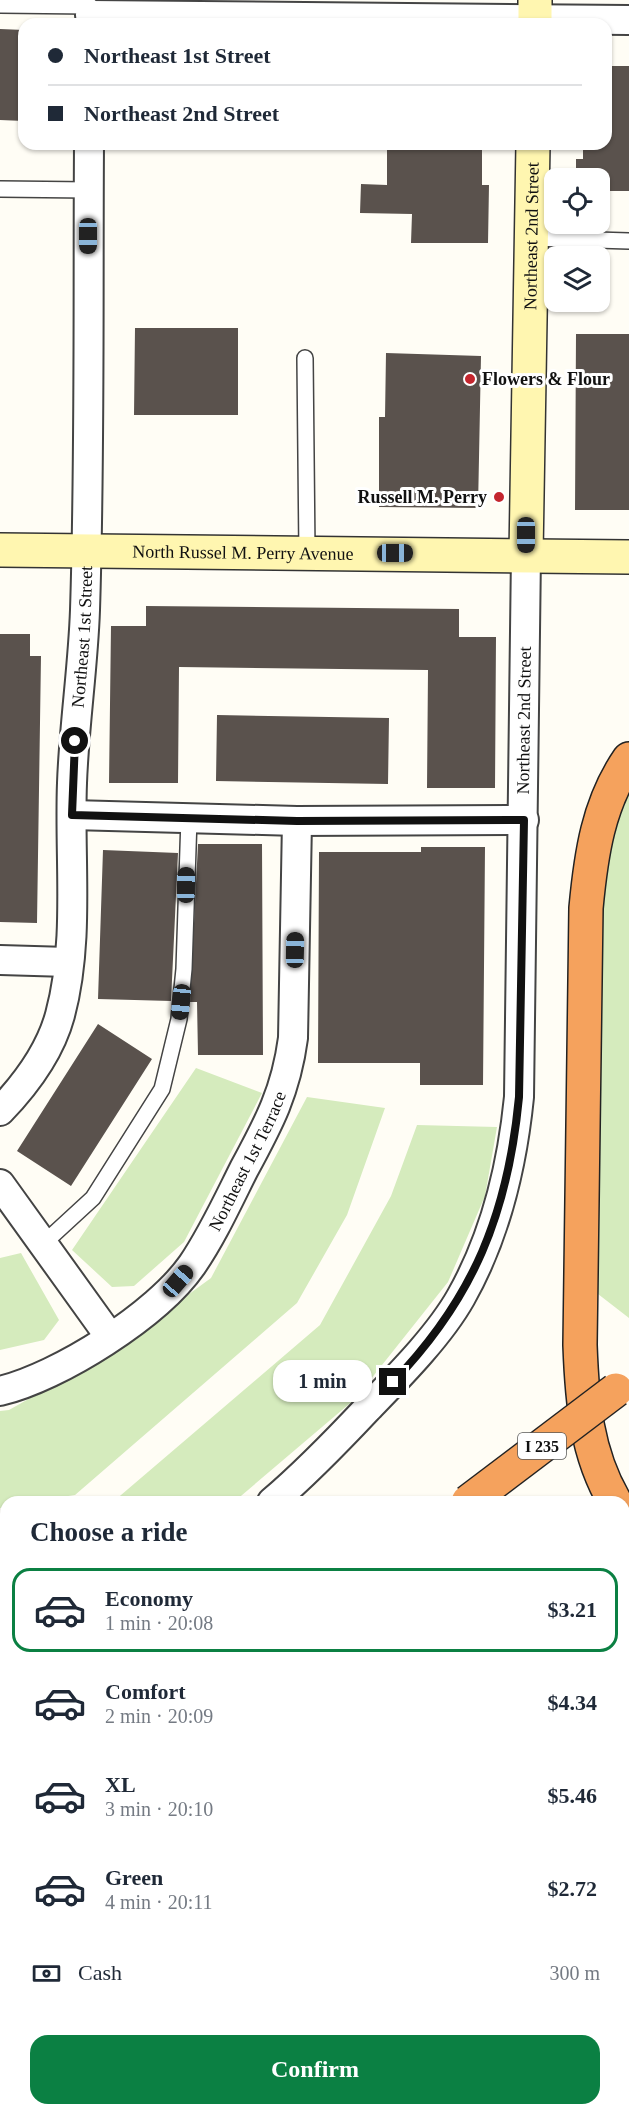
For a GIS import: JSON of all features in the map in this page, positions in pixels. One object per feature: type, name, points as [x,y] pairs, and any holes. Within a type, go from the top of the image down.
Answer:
[{"type":"highway","points":[[612,1496],[599,1469],[589,1438],[582,1393],[580,1345],[586,908],[591,853],[601,814],[611,790],[629,759]]},
{"type":"highway","name":"I 235","points":[[476,1496],[622,1384]]},
{"type":"street","points":[[90,11],[535,14],[598,18]]},
{"type":"street","points":[[612,19],[629,20]]},
{"type":"street","name":"Northeast 1st Street","points":[[0,1111],[33,1072],[54,1037],[66,992],[73,762],[82,673],[87,552],[89,150]]},
{"type":"street","name":"Northeast 2nd Street","points":[[279,1496],[305,1475],[408,1367],[460,1299],[496,1221],[515,1139],[519,1097],[524,820],[532,150]]},
{"type":"street","name":"North Russel M. Perry Avenue","points":[[0,550],[629,556]]},
{"type":"street","points":[[72,815],[297,821],[524,820]]},
{"type":"street","name":"Northeast 1st Terrace","points":[[0,1391],[41,1377],[84,1356],[165,1296],[191,1266],[276,1109],[289,1072],[293,1038],[297,821]]},
{"type":"street","points":[[0,960],[68,962]]},
{"type":"street","points":[[0,1184],[110,1337]]},
{"type":"lane","points":[[0,5],[90,11]]},
{"type":"lane","points":[[0,189],[89,190]]},
{"type":"lane","points":[[531,238],[629,241]]},
{"type":"lane","points":[[305,358],[307,553]]},
{"type":"lane","points":[[43,1244],[93,1198],[162,1089],[179,1019],[184,969],[189,818]]},
{"type":"green space","points":[[629,786],[629,1318],[598,1294],[601,905],[604,850]]},
{"type":"green space","points":[[196,1068],[262,1093],[184,1242],[134,1286],[112,1287],[72,1250]]},
{"type":"green space","points":[[307,1097],[385,1108],[347,1215],[297,1303],[75,1495],[0,1496],[0,1411],[9,1410],[103,1357],[211,1278]]},
{"type":"green space","points":[[417,1125],[497,1127],[485,1196],[448,1282],[355,1399],[241,1496],[120,1496],[320,1325],[391,1196]]},
{"type":"green space","points":[[21,1253],[59,1320],[44,1340],[0,1350],[0,1258]]},
{"type":"building","points":[[0,29],[18,30],[18,121],[0,120]]},
{"type":"building","points":[[612,66],[629,66],[629,191],[610,191],[610,168],[576,168],[576,159],[583,159],[583,150],[612,150]]},
{"type":"building","points":[[387,150],[482,150],[482,185],[489,185],[488,243],[411,243],[412,214],[360,213],[361,184],[387,185]]},
{"type":"building","points":[[135,328],[238,328],[238,415],[134,415]]},
{"type":"building","points":[[576,334],[629,334],[629,510],[575,510]]},
{"type":"building","points":[[386,353],[481,356],[478,508],[379,507],[379,417],[385,417]]},
{"type":"building","points":[[146,606],[459,609],[459,637],[496,637],[495,788],[427,788],[428,670],[179,667],[178,783],[109,783],[111,626],[146,626]]},
{"type":"building","points":[[0,634],[30,634],[30,656],[41,656],[37,923],[0,922]]},
{"type":"building","points":[[217,715],[389,718],[388,784],[216,781]]},
{"type":"building","points":[[198,844],[262,844],[263,1055],[198,1055],[197,1002],[190,1002]]},
{"type":"building","points":[[421,847],[485,847],[483,1085],[420,1085],[420,1063],[318,1063],[319,852],[421,852]]},
{"type":"building","points":[[103,850],[178,853],[171,1001],[98,999]]},
{"type":"building","points":[[98,1024],[152,1059],[71,1186],[17,1151]]},
{"type":"place","name":"Flowers & Flour","points":[[470,379]]},
{"type":"place","name":"Russell M. Perry","points":[[499,497]]},
{"type":"route","points":[[75,741],[72,815],[297,821],[524,820],[519,1097],[515,1139],[506,1180],[496,1221],[460,1299],[408,1367],[393,1382]]}]
